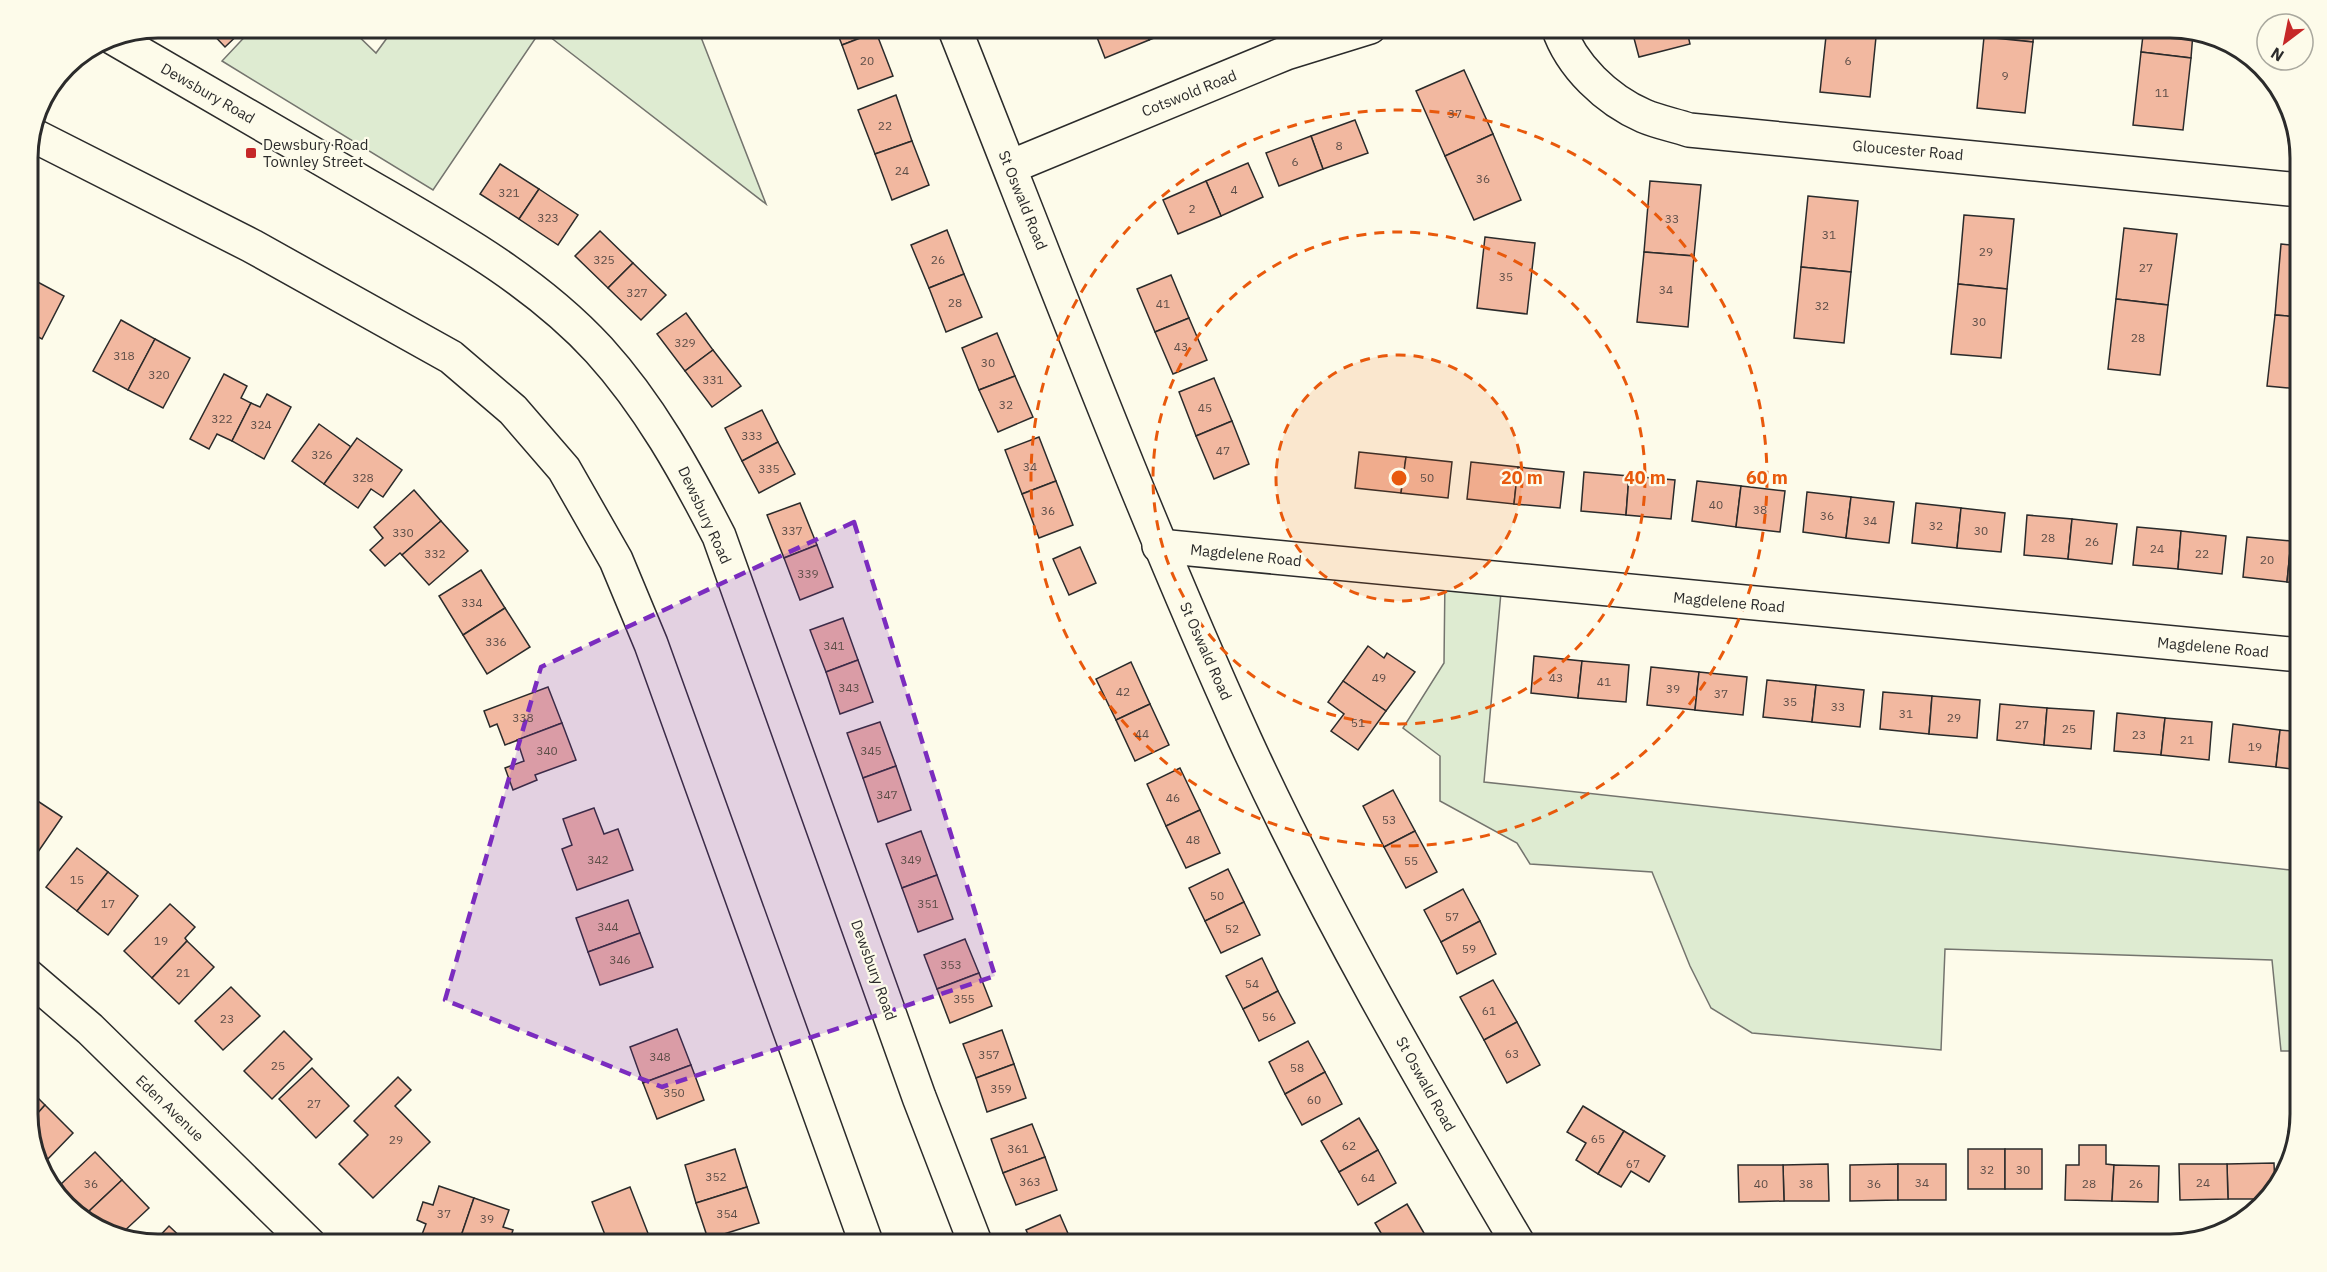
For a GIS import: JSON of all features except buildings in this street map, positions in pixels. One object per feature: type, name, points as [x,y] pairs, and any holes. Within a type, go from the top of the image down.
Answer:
[{"type":"main road","name":"St Oswald Road","points":[[958,38],[1159,546],[1247,744],[1340,930],[1513,1234]]},
{"type":"main road","name":"Cotswold Road","points":[[1010,167],[1286,53],[1334,38]]},
{"type":"main road","name":"Gloucester Road","points":[[1562,38],[1581,69],[1610,96],[1644,116],[1689,130],[2289,189]]},
{"type":"main road","name":"Dewsbury Road","points":[[122,43],[452,234],[528,287],[598,349],[644,406],[685,469],[719,536],[919,1097],[972,1234]]},
{"type":"main road","points":[[40,138],[252,246],[451,357],[513,410],[564,469],[616,560],[651,644],[863,1234]]},
{"type":"main road","name":"Magdelene Road","points":[[1159,546],[2290,654]]},
{"type":"main road","name":"Eden Avenue","points":[[38,984],[90,1029],[299,1234]]},
{"type":"highlighted area","points":[[854,522],[995,976],[662,1087],[445,1000],[541,667]]},
{"type":"green space","points":[[244,38],[360,38],[376,53],[387,38],[536,38],[433,190],[222,61]]},
{"type":"green space","points":[[551,38],[701,38],[766,204]]},
{"type":"green space","points":[[1445,576],[1502,581],[1484,782],[2290,870],[2290,1051],[2281,1051],[2272,960],[1945,949],[1941,1050],[1752,1033],[1711,1008],[1690,966],[1652,872],[1530,864],[1517,843],[1440,801],[1440,756],[1403,728],[1444,663]]},
{"type":"place","name":"Dewsbury Road Townley Street","points":[[251,153]]}]
